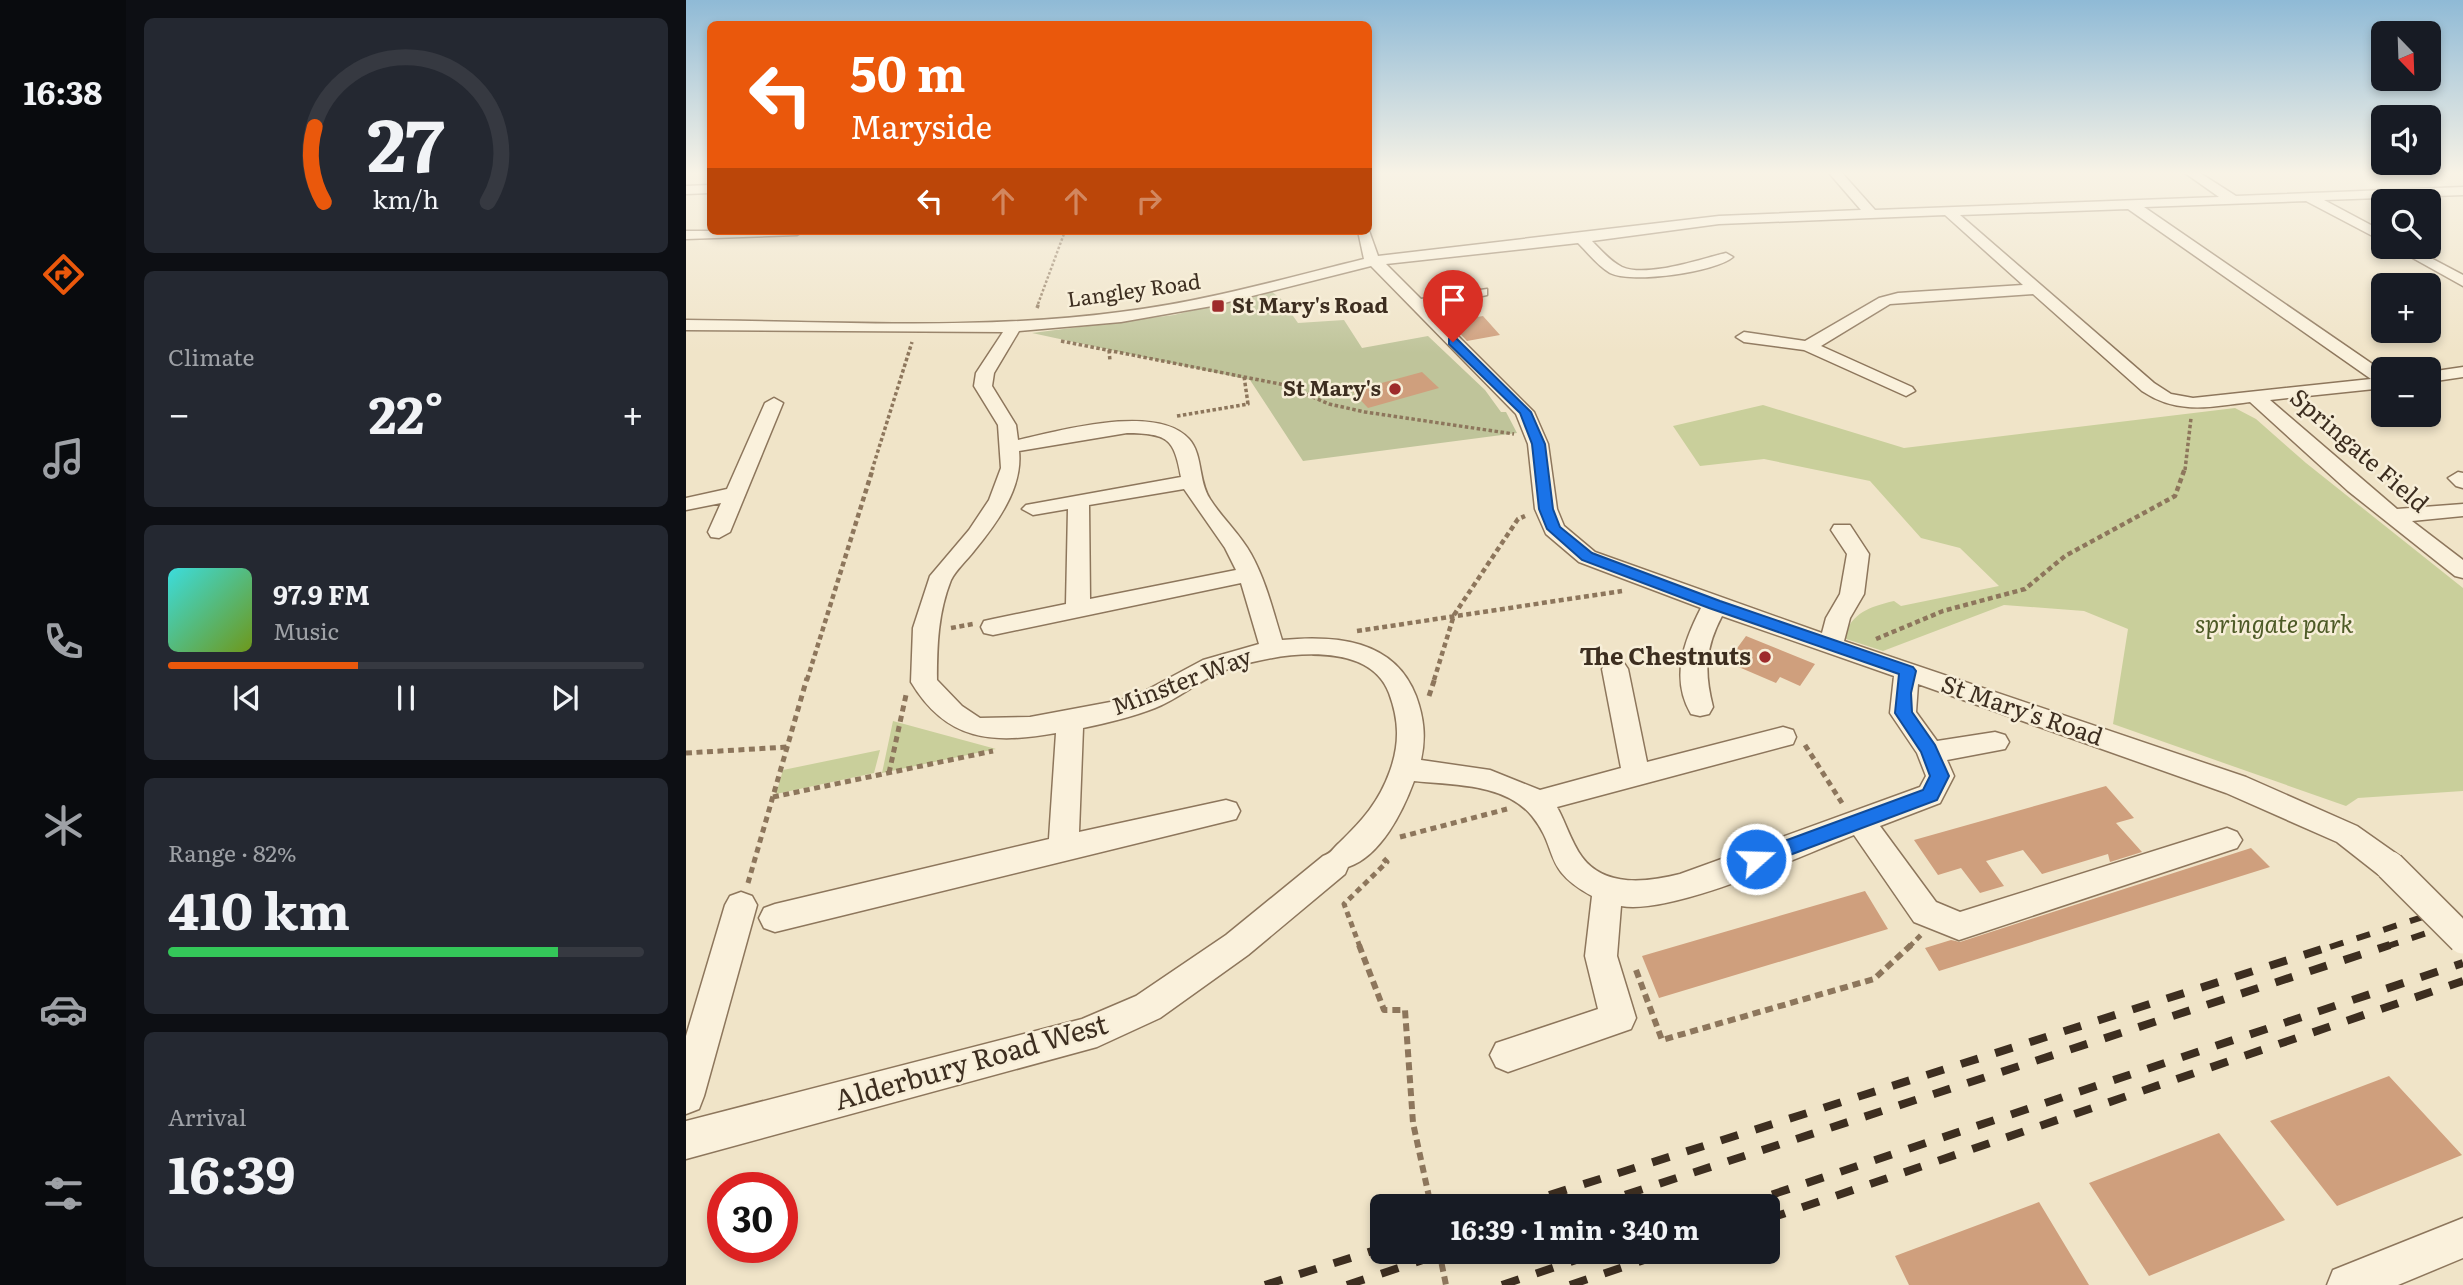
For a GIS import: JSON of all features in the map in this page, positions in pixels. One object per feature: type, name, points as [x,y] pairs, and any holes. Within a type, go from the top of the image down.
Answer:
[{"type":"street","name":"Langley Road","points":[[686,326],[1023,326],[1164,312],[1374,261],[1626,233]]},
{"type":"street","points":[[1973,233],[2148,387],[2166,399],[2193,403],[2371,383]]},
{"type":"street","points":[[2172,233],[2371,372]]},
{"type":"street","points":[[686,235],[707,234]]},
{"type":"street","points":[[1366,235],[1368,254],[1374,261]]},
{"type":"street","points":[[1582,239],[1616,270],[1633,274],[1680,268],[1726,257]]},
{"type":"street","points":[[2422,259],[2463,281]]},
{"type":"street","name":"St Mary's Road","points":[[1374,261],[1415,305],[1512,395],[1525,412],[1535,431],[1546,509],[1554,529],[1587,556],[1715,605],[2249,790],[2347,834],[2390,866],[2463,939]]},
{"type":"street","points":[[1808,346],[1885,301],[2035,289]]},
{"type":"street","points":[[1415,305],[1482,292]]},
{"type":"street","points":[[924,682],[925,633],[941,576],[977,534],[999,499],[1011,468],[1011,447],[1006,425],[983,386],[985,373],[1023,326]]},
{"type":"street","points":[[1744,337],[1808,346],[1906,391]]},
{"type":"street","name":"Springate Field","points":[[2255,397],[2355,487],[2463,571]]},
{"type":"street","points":[[719,532],[774,403]]},
{"type":"street","points":[[1011,447],[1111,429],[1144,426],[1170,434],[1181,441],[1196,493],[1240,554],[1249,574],[1272,648]]},
{"type":"street","points":[[1033,509],[1192,481]]},
{"type":"street","points":[[686,504],[735,494]]},
{"type":"street","points":[[1079,501],[1079,609]]},
{"type":"street","points":[[2392,516],[2463,510]]},
{"type":"street","points":[[1831,645],[1838,618],[1852,594],[1858,554],[1842,530]]},
{"type":"street","points":[[993,626],[1249,574]]},
{"type":"street","points":[[1700,708],[1692,681],[1692,649],[1715,605]]},
{"type":"street","name":"Minster Way","points":[[924,682],[951,713],[987,730],[1070,721],[1147,700],[1211,667],[1272,648],[1324,646],[1359,654],[1390,671],[1407,706],[1412,726],[1405,769],[1380,840],[1339,860]]},
{"type":"street","points":[[1615,669],[1636,774]]},
{"type":"street","points":[[1405,769],[1474,777],[1508,786],[1536,802],[1553,825],[1572,868],[1608,892],[1642,896],[1681,887],[1930,795],[1940,776],[1930,752],[1903,713],[1903,693],[1908,671]]},
{"type":"street","points":[[1063,848],[1070,721]]},
{"type":"street","points":[[1536,802],[1636,774],[1665,771],[1783,737]]},
{"type":"street","points":[[1930,752],[1996,742]]},
{"type":"street","points":[[775,918],[1226,811]]},
{"type":"street","points":[[1858,822],[1925,912],[1959,926],[2227,840]]},
{"type":"street","name":"Alderbury Road West","points":[[686,1140],[1085,1035],[1148,1007],[1237,945],[1339,860]]},
{"type":"street","points":[[1508,1055],[1619,1018],[1602,974],[1598,934],[1608,892]]},
{"type":"street","points":[[686,1096],[741,905]]},
{"type":"street","points":[[2348,1285],[2463,1238]]},
{"type":"path","points":[[1063,235],[1023,326],[1028,334],[1285,385],[1329,404],[1365,412],[1506,435],[1535,431]]},
{"type":"path","points":[[741,905],[787,747],[918,325]]},
{"type":"path","points":[[1109,350],[1110,361]]},
{"type":"path","points":[[1144,426],[1152,421],[1248,404],[1244,376]]},
{"type":"path","points":[[1856,654],[1882,635],[1943,611],[2025,589],[2065,556],[2175,496],[2185,470],[2193,403]]},
{"type":"path","points":[[1412,726],[1427,701],[1454,615],[1518,519],[1546,509]]},
{"type":"path","points":[[1324,646],[1355,631],[1661,585]]},
{"type":"path","points":[[925,633],[984,621],[993,626]]},
{"type":"path","points":[[889,773],[908,686],[924,682]]},
{"type":"path","points":[[1783,737],[1801,739],[1858,822]]},
{"type":"path","points":[[686,752],[787,747]]},
{"type":"path","points":[[772,797],[1005,749]]},
{"type":"path","points":[[1429,1194],[1413,1123],[1405,1010],[1384,1010],[1343,904],[1387,862],[1380,840],[1536,802]]},
{"type":"path","points":[[1635,966],[1662,1040],[1874,979],[1939,918]]},
{"type":"path","points":[[1442,1264],[1446,1285]]},
{"type":"green space","points":[[1271,291],[1281,299],[1298,323],[1344,320],[1362,348],[1428,336],[1485,390],[1501,412],[1506,412],[1517,433],[1303,461],[1250,380],[1032,333],[1174,315]]},
{"type":"green space","name":"springate park","points":[[1763,405],[1904,448],[2235,408],[2256,419],[2306,463],[2463,588],[2463,791],[2358,798],[2346,806],[2113,724],[2128,629],[2084,611],[2004,605],[1883,651],[1843,638],[1857,616],[1877,606],[1894,601],[1901,606],[1999,586],[1960,548],[1921,538],[1870,481],[1764,459],[1700,466],[1673,426]]},
{"type":"green space","points":[[893,721],[996,749],[882,773]]},
{"type":"green space","points":[[880,750],[874,773],[776,794],[783,770]]},
{"type":"building","points":[[1483,316],[1500,335],[1467,341],[1449,322]]},
{"type":"building","name":"St Mary's","points":[[1422,372],[1439,388],[1368,408],[1352,391]]},
{"type":"building","name":"The Chestnuts","points":[[1746,636],[1815,664],[1800,686],[1780,677],[1776,683],[1727,662]]},
{"type":"building","points":[[2106,786],[2134,818],[2116,823],[2142,852],[2110,862],[2108,854],[2042,874],[2023,850],[1986,861],[2004,886],[1980,893],[1961,868],[1938,875],[1914,840]]},
{"type":"building","points":[[2251,848],[2270,867],[1939,971],[1925,948],[1951,940],[1960,942]]},
{"type":"building","points":[[1865,891],[1888,929],[1659,998],[1642,956]]},
{"type":"building","points":[[2389,1076],[2462,1155],[2337,1206],[2270,1121]]},
{"type":"building","points":[[2219,1133],[2285,1220],[2149,1276],[2089,1183]]},
{"type":"building","points":[[2039,1202],[2089,1285],[1909,1285],[1895,1256]]},
{"type":"railway","points":[[2330,947],[2463,904]]},
{"type":"railway","points":[[2385,947],[2463,921]]},
{"type":"railway","points":[[1553,1194],[2335,945]]},
{"type":"railway","points":[[1628,1194],[2390,945]]},
{"type":"railway","points":[[1774,1194],[2463,963]]},
{"type":"railway","points":[[1780,1215],[2463,981]]},
{"type":"railway","points":[[1265,1285],[1370,1252]]},
{"type":"railway","points":[[1347,1285],[1411,1264]]},
{"type":"railway","points":[[1502,1285],[1564,1264]]},
{"type":"railway","points":[[1570,1285],[1632,1264]]},
{"type":"place","name":"St Mary's Road","points":[[1218,306]]},
{"type":"place","name":"St Mary's","points":[[1395,389]]},
{"type":"place","name":"The Chestnuts","points":[[1765,657]]},
{"type":"route","points":[[1453,342],[1512,395],[1525,412],[1535,431],[1546,509],[1554,529],[1587,556],[1715,605],[1908,671],[1903,693],[1903,713],[1929,750],[1940,776],[1930,795],[1756,859]]}]
